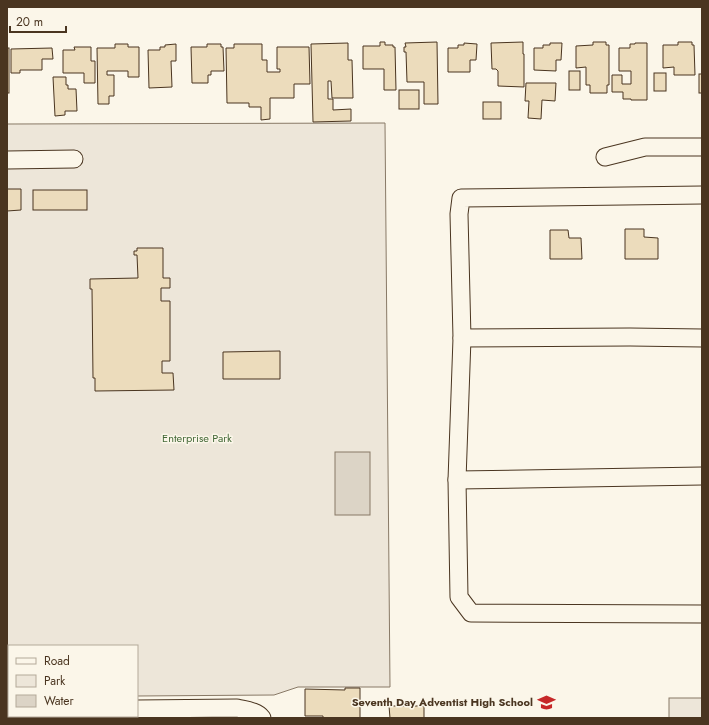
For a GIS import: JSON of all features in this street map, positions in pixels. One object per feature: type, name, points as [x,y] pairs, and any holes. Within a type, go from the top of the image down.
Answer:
[{"type":"street","points":[[605,157],[645,147],[702,147]]},
{"type":"street","points":[[7,160],[74,159]]},
{"type":"street","points":[[702,195],[461,198],[459,214],[462,338],[457,480],[459,597],[471,613],[702,614]]},
{"type":"street","points":[[462,338],[702,338]]},
{"type":"street","points":[[457,480],[702,476]]},
{"type":"street","points":[[138,709],[237,708],[248,710],[260,715],[262,718]]},
{"type":"green space","name":"Enterprise Park","points":[[385,123],[390,687],[298,687],[274,695],[138,696],[138,645],[8,645],[7,696],[7,124]]},
{"type":"green space","points":[[669,698],[702,698],[702,718],[669,718]]},
{"type":"water","points":[[335,452],[370,452],[370,515],[335,515]]},
{"type":"building","points":[[380,42],[385,42],[385,45],[393,45],[393,47],[395,47],[396,90],[384,90],[384,69],[363,69],[363,46],[380,46]]},
{"type":"building","points":[[437,42],[438,104],[424,104],[424,82],[407,82],[406,52],[404,52],[404,47],[406,47],[405,43]]},
{"type":"building","points":[[523,42],[524,87],[498,86],[498,71],[496,69],[492,69],[491,43]]},
{"type":"building","points":[[593,42],[606,42],[606,45],[609,45],[609,85],[607,85],[607,93],[590,93],[590,85],[586,85],[586,67],[576,68],[576,46],[593,45]]},
{"type":"building","points":[[678,42],[692,42],[692,45],[694,45],[695,75],[674,75],[674,67],[663,68],[663,45],[678,45]]},
{"type":"building","points":[[348,43],[348,60],[352,60],[353,98],[332,98],[331,81],[328,81],[328,99],[333,99],[333,110],[351,109],[351,121],[313,122],[311,44]]},
{"type":"building","points":[[464,43],[477,44],[476,60],[470,60],[470,72],[448,72],[448,48],[458,48],[458,45],[464,45]]},
{"type":"building","points":[[550,43],[562,43],[561,60],[556,60],[556,71],[534,70],[534,48],[543,48],[543,45],[550,45]]},
{"type":"building","points":[[647,43],[647,100],[623,99],[623,92],[612,92],[612,75],[622,75],[622,84],[631,84],[631,71],[619,71],[619,48],[630,48],[630,44]]},
{"type":"building","points":[[115,44],[128,44],[128,47],[139,47],[139,77],[128,77],[128,71],[107,71],[107,75],[114,75],[114,96],[109,96],[109,104],[98,104],[97,48],[115,48]]},
{"type":"building","points":[[176,44],[176,61],[171,61],[172,87],[149,88],[148,50],[160,50],[160,47],[165,47],[165,45]]},
{"type":"building","points":[[207,44],[221,44],[221,47],[223,47],[224,71],[211,71],[211,75],[208,75],[208,83],[192,83],[191,47],[207,47]]},
{"type":"building","points":[[234,44],[262,44],[262,60],[267,60],[267,72],[280,72],[280,69],[277,69],[277,47],[309,47],[310,84],[294,84],[294,98],[270,98],[270,119],[261,120],[261,107],[249,107],[249,103],[227,103],[226,48],[234,48]]},
{"type":"building","points":[[74,47],[91,47],[91,61],[95,61],[95,83],[84,83],[84,73],[63,73],[63,50],[75,50]]},
{"type":"building","points":[[7,48],[9,48],[9,93],[7,93]]},
{"type":"building","points":[[52,48],[53,59],[42,59],[42,70],[20,70],[20,73],[11,73],[11,49]]},
{"type":"building","points":[[569,71],[580,71],[580,90],[569,90]]},
{"type":"building","points":[[654,73],[666,73],[666,91],[654,91]]},
{"type":"building","points":[[699,74],[702,74],[702,93],[699,93]]},
{"type":"building","points":[[53,77],[66,77],[66,85],[68,85],[68,89],[76,89],[77,111],[65,111],[65,115],[55,116]]},
{"type":"building","points":[[526,83],[556,83],[555,101],[542,100],[541,119],[528,118],[529,101],[525,101]]},
{"type":"building","points":[[399,90],[419,90],[419,109],[399,109]]},
{"type":"building","points":[[483,102],[501,102],[501,119],[483,119]]},
{"type":"building","points":[[7,189],[21,189],[21,210],[7,211]]},
{"type":"building","points":[[33,190],[87,190],[87,210],[33,210]]},
{"type":"building","points":[[625,229],[644,229],[644,237],[658,238],[658,259],[625,259]]},
{"type":"building","points":[[550,230],[568,230],[569,238],[581,238],[582,259],[550,259]]},
{"type":"building","points":[[137,248],[163,248],[163,278],[170,278],[170,288],[161,288],[161,301],[170,301],[170,361],[162,361],[162,373],[173,373],[174,390],[95,391],[95,378],[93,378],[92,289],[90,289],[90,279],[138,278],[137,255],[134,255],[134,251],[137,251]]},
{"type":"building","points":[[280,351],[280,379],[223,379],[223,352]]},
{"type":"building","points":[[345,688],[360,688],[360,718],[323,718],[323,716],[305,716],[305,689],[345,690]]},
{"type":"building","points":[[389,706],[424,706],[424,718],[390,718]]},
{"type":"place","name":"Seventh Day Adventist High School","points":[[546,702]]}]
